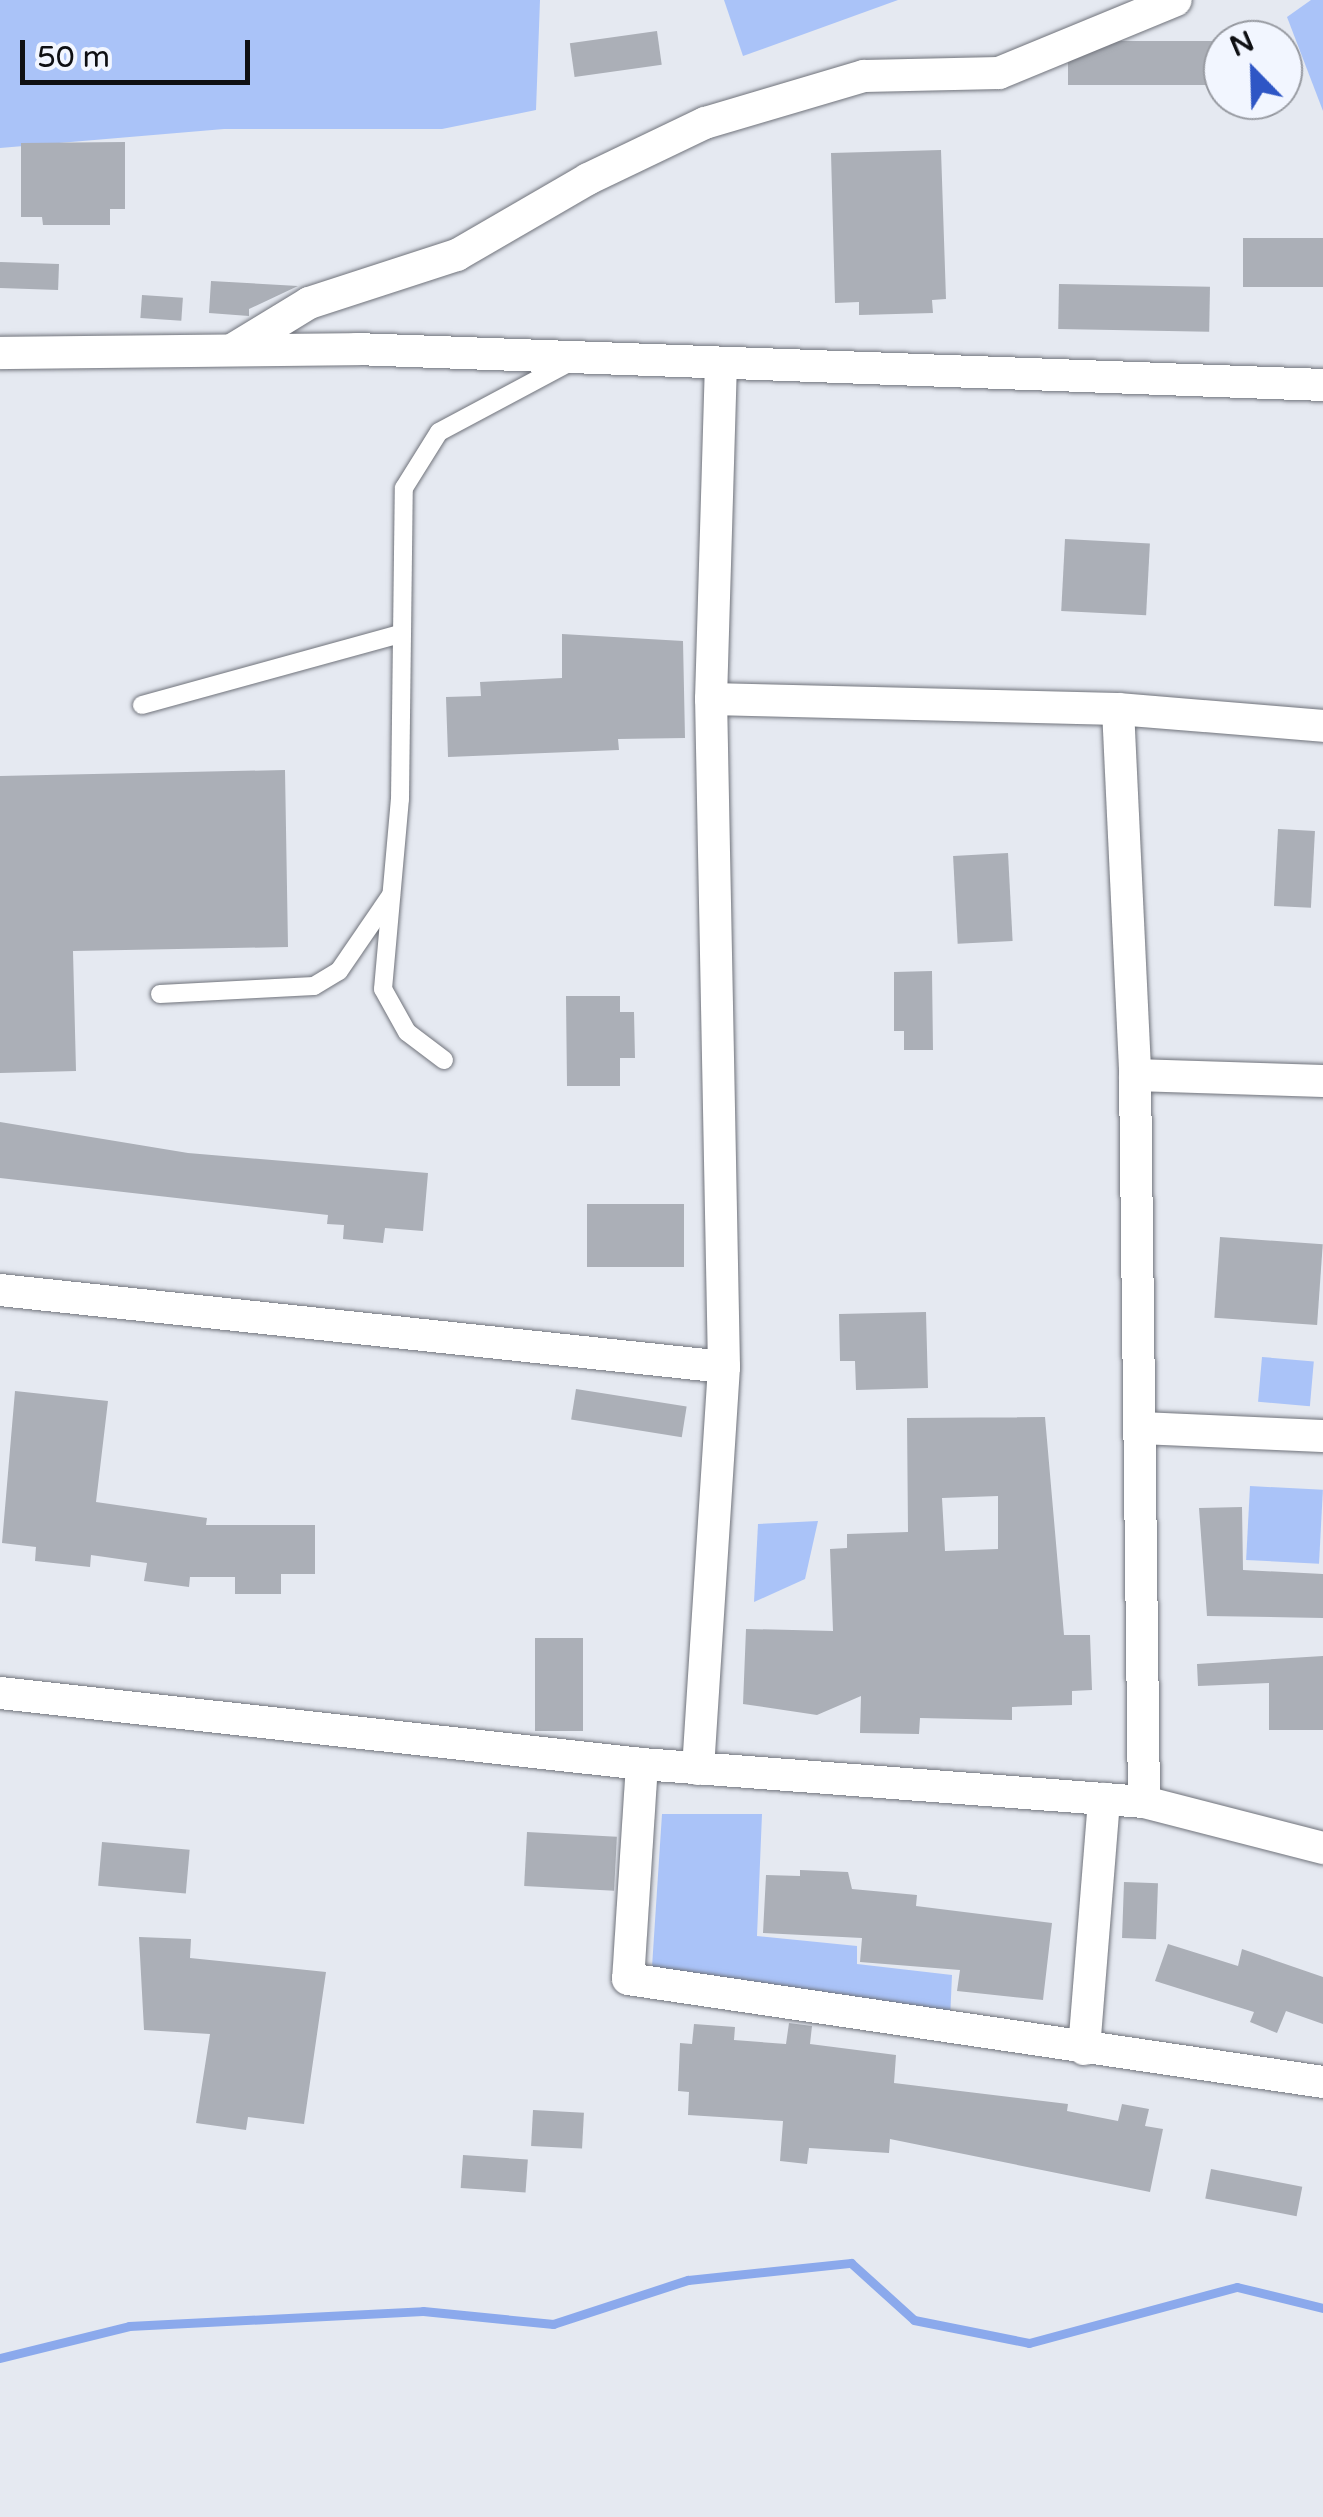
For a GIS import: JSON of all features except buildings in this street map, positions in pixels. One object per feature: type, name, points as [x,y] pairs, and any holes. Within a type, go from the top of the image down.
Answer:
[{"type":"street","points":[[228,352],[309,304],[458,255],[588,179],[706,124],[864,76],[999,72],[1176,0]]},
{"type":"street","points":[[0,352],[356,348],[1323,386]]},
{"type":"street","points":[[698,1769],[724,1367],[712,699],[721,364]]},
{"type":"street","points":[[712,699],[1118,709],[1323,726]]},
{"type":"street","points":[[1118,709],[1134,1075],[1144,1802]]},
{"type":"street","points":[[1134,1075],[1323,1081]]},
{"type":"street","points":[[0,1290],[724,1367]]},
{"type":"street","points":[[1140,1428],[1323,1436]]},
{"type":"street","points":[[1,1704],[698,1769],[1144,1802],[1323,1848]]},
{"type":"street","points":[[642,1764],[628,1979],[1323,2082]]},
{"type":"street","points":[[1084,2049],[1104,1799]]},
{"type":"lane","points":[[444,1060],[407,1032],[384,989],[392,895],[404,488],[420,452],[439,432],[578,358]]},
{"type":"lane","points":[[142,705],[399,634]]},
{"type":"lane","points":[[160,994],[314,986],[339,971],[392,895]]},
{"type":"shaded area","points":[[0,0],[540,0],[536,110],[442,129],[224,129],[0,148]]},
{"type":"shaded area","points":[[724,0],[898,0],[743,56]]},
{"type":"shaded area","points":[[1311,0],[1323,0],[1323,111],[1303,59],[1303,20],[1287,17]]},
{"type":"shaded area","points":[[1262,1357],[1314,1362],[1310,1406],[1258,1402]]},
{"type":"shaded area","points":[[1250,1486],[1323,1490],[1319,1564],[1246,1560]]},
{"type":"shaded area","points":[[818,1521],[805,1579],[754,1602],[758,1524]]},
{"type":"shaded area","points":[[662,1814],[762,1814],[757,1936],[857,1946],[857,1964],[952,1975],[950,2020],[652,1967]]},
{"type":"waterway","points":[[0,2358],[129,2326],[423,2311],[553,2324],[688,2280],[851,2263],[914,2320],[1029,2343],[1237,2287],[1323,2308]]}]
